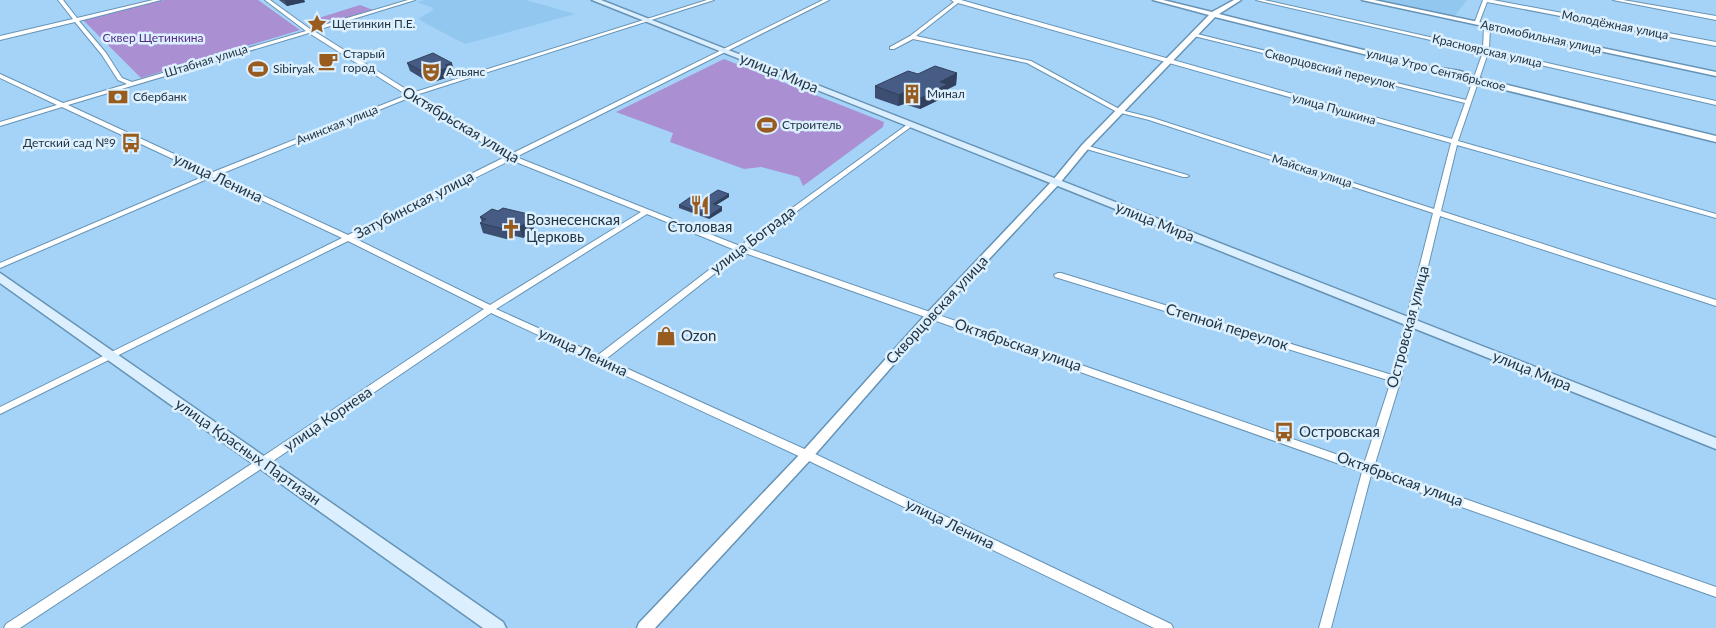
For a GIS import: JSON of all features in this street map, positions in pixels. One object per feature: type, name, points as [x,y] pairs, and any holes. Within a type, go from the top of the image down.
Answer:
[{"type":"main road","name":"улица Мира","points":[[595,0],[1716,444]]},
{"type":"main road","name":"улица Красных Партизан","points":[[0,277],[497,628]]},
{"type":"street","points":[[60,0],[104,54],[120,79],[131,84]]},
{"type":"street","points":[[0,38],[159,0]]},
{"type":"street","name":"Октябрьская улица","points":[[267,0],[308,30],[510,157],[741,249],[932,314],[1716,592]]},
{"type":"street","name":"Штабная улица","points":[[0,124],[412,0]]},
{"type":"street","name":"Ачинская улица","points":[[0,266],[212,175],[411,95],[712,0]]},
{"type":"street","name":"Затубинская улица","points":[[0,411],[827,0]]},
{"type":"street","points":[[892,48],[912,37],[956,0]]},
{"type":"street","name":"улица Пушкина","points":[[956,0],[1716,216]]},
{"type":"street","name":"улица Утро Сентябрьское","points":[[1156,0],[1428,68],[1457,73],[1476,80],[1716,140]]},
{"type":"street","name":"Скворцовская улица","points":[[645,628],[807,454],[932,314],[1056,182],[1085,147],[1214,14],[1238,0]]},
{"type":"street","name":"Красноярская улица","points":[[1258,0],[1716,103]]},
{"type":"street","name":"Автомобильная улица","points":[[1365,0],[1716,74]]},
{"type":"street","points":[[1476,23],[1485,0]]},
{"type":"street","name":"Молодёжная улица","points":[[1485,0],[1716,44]]},
{"type":"street","points":[[1614,0],[1716,18]]},
{"type":"street","name":"Островская улица","points":[[1325,628],[1368,468],[1396,378],[1454,143],[1486,51],[1487,26]]},
{"type":"street","name":"Скворцовский переулок","points":[[1193,35],[1468,102]]},
{"type":"street","name":"Майская улица","points":[[912,37],[1029,62],[1119,111],[1151,119],[1716,303]]},
{"type":"street","name":"улица Ленина","points":[[0,76],[348,238],[490,309],[807,454],[1167,628]]},
{"type":"street","name":"улица Бограда","points":[[598,358],[741,249],[910,125]]},
{"type":"street","points":[[1085,147],[1185,176]]},
{"type":"street","name":"улица Корнева","points":[[10,628],[264,462],[490,309],[647,211]]},
{"type":"street","name":"Степной переулок","points":[[1058,275],[1396,378]]},
{"type":"shaded area","points":[[424,0],[526,0],[575,14],[465,44],[421,21],[419,18],[432,11],[433,8],[417,2]]},
{"type":"shaded area","points":[[1378,0],[1467,0],[1454,17]]},
{"type":"green space","name":"Сквер Щетинкина","points":[[164,0],[258,0],[300,30],[141,78],[82,19]]},
{"type":"green space","points":[[360,5],[373,10],[322,25],[306,22]]},
{"type":"green space","name":"Строитель","points":[[724,59],[884,122],[883,127],[803,186],[799,177],[761,167],[744,169],[670,142],[673,133],[616,112]]},
{"type":"building","points":[[433,53],[452,63],[445,65],[450,67],[427,74],[407,63]]},
{"type":"building","points":[[935,66],[957,73],[940,82],[948,84],[921,98],[904,92],[899,95],[875,86],[908,71],[918,74]]},
{"type":"building","name":"Столовая","points":[[718,190],[729,194],[713,204],[722,207],[709,216],[679,205],[692,196],[702,200]]},
{"type":"building","points":[[503,208],[528,214],[524,217],[531,219],[520,227],[513,225],[507,230],[480,223],[486,219],[480,217],[492,209],[498,211]]},
{"type":"place","name":"Щетинкин П.Е.","points":[[317,24]]},
{"type":"place","name":"Старый город","points":[[328,61]]},
{"type":"place","name":"Sibiryak","points":[[258,69]]},
{"type":"place","name":"Альянс","points":[[431,72]]},
{"type":"place","name":"Минал","points":[[912,94]]},
{"type":"place","name":"Сбербанк","points":[[118,97]]},
{"type":"place","name":"Строитель","points":[[767,125]]},
{"type":"place","name":"Детский сад №9","points":[[131,143]]},
{"type":"place","name":"Столовая","points":[[700,205]]},
{"type":"place","name":"Вознесенская Церковь","points":[[511,229]]},
{"type":"place","name":"Ozon","points":[[666,336]]},
{"type":"place","name":"Островская","points":[[1284,432]]}]
